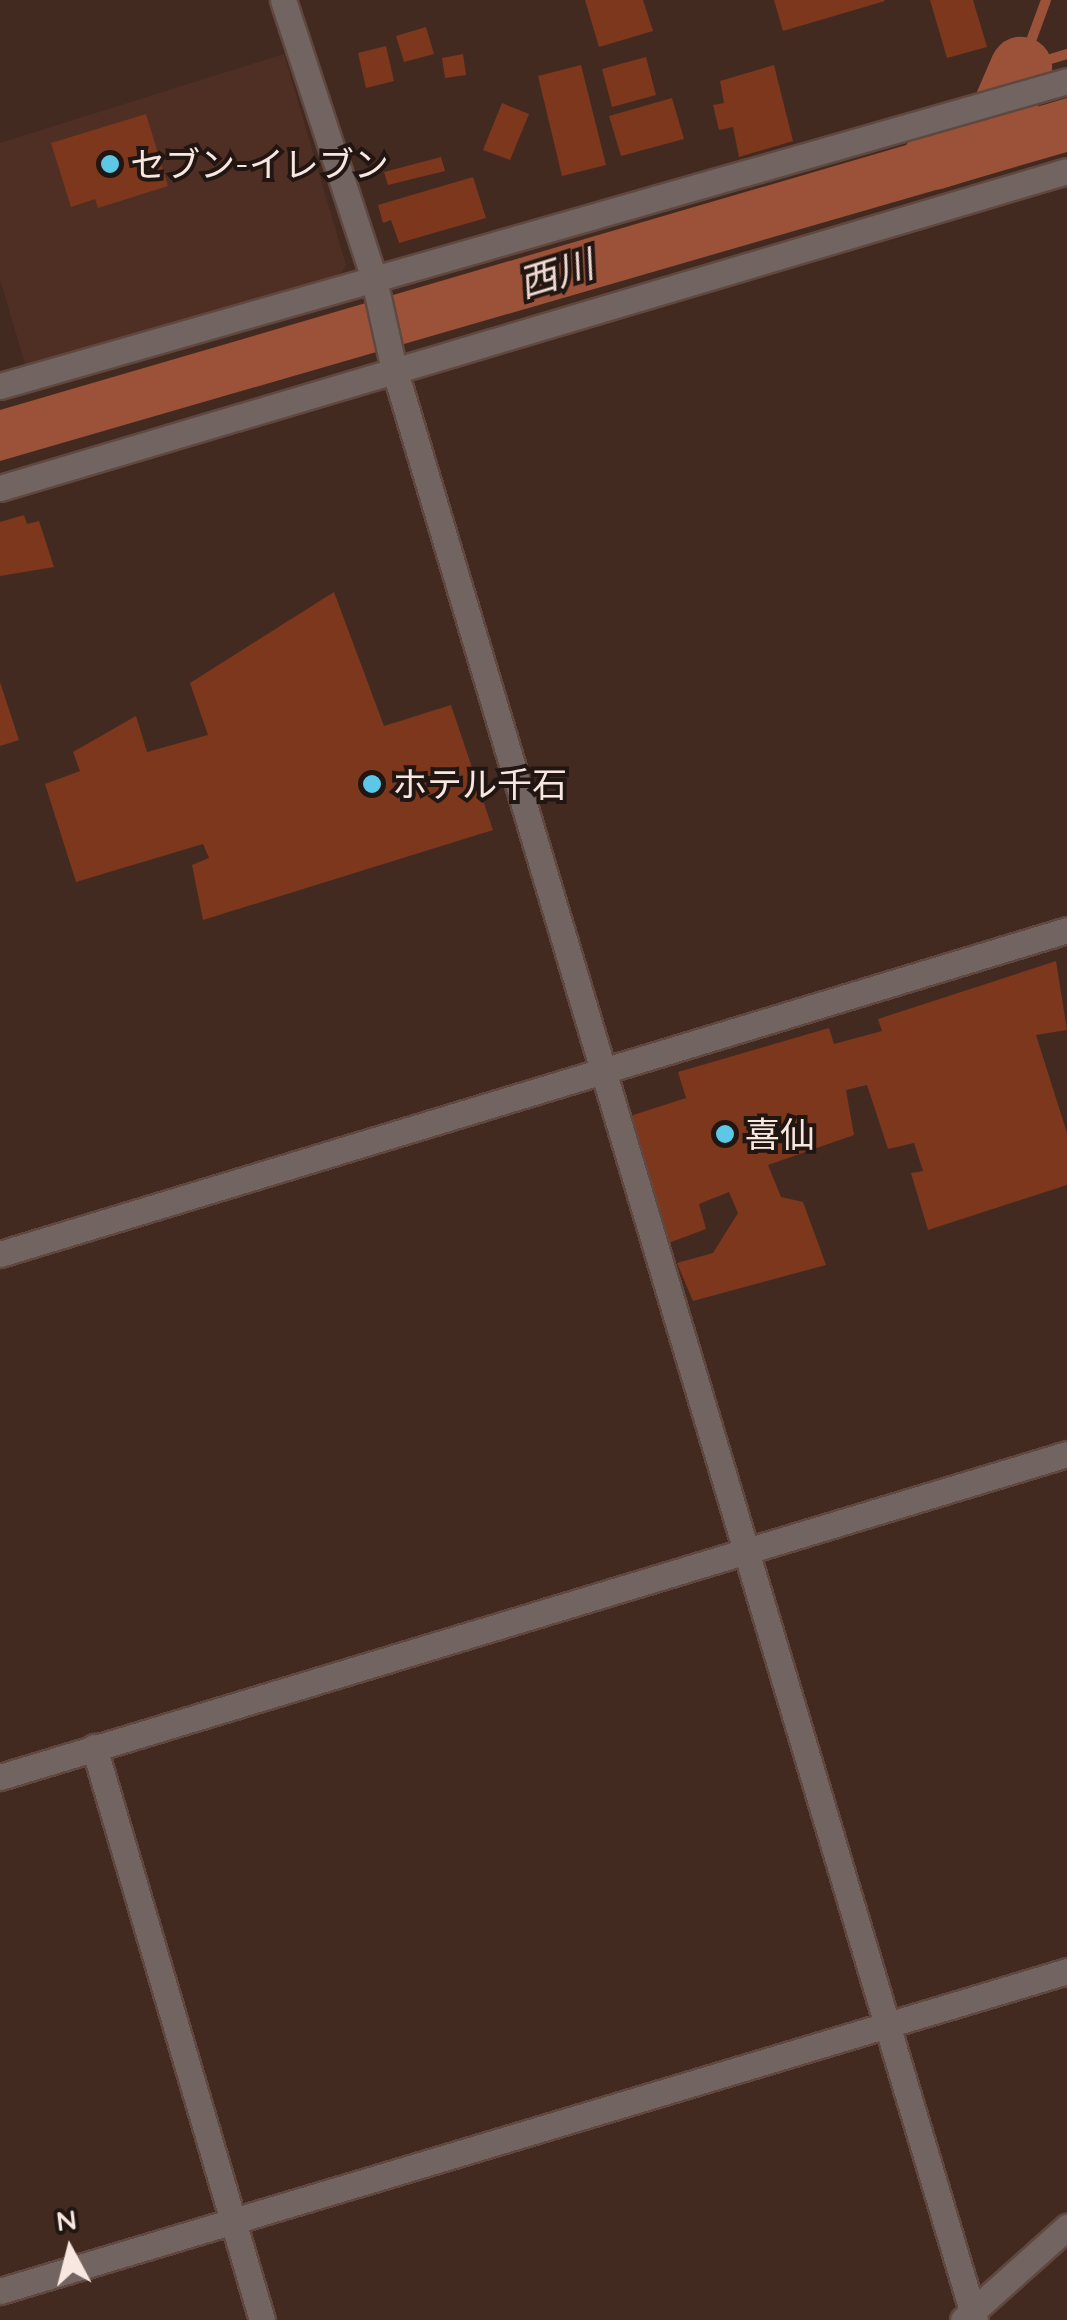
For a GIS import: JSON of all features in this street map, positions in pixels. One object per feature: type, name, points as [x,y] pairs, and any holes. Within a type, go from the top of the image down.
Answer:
[{"type":"street","points":[[284,0],[376,285],[394,367],[600,1068],[749,1552],[970,2317],[1067,2227]]},
{"type":"street","points":[[0,386],[376,285],[1067,81]]},
{"type":"street","points":[[0,488],[394,367],[1067,171]]},
{"type":"street","points":[[0,1254],[600,1068],[1067,930]]},
{"type":"street","points":[[0,1777],[1067,1454]]},
{"type":"street","points":[[94,1747],[262,2320]]},
{"type":"street","points":[[0,2291],[885,2020],[1067,1971]]},
{"type":"shaded area","points":[[284,54],[346,265],[338,279],[27,371],[0,279],[0,143]]},
{"type":"water","points":[[1067,98],[1067,152],[0,461],[0,410]]},
{"type":"building","points":[[585,0],[643,0],[653,31],[599,47]]},
{"type":"building","points":[[774,0],[884,0],[885,1],[783,31]]},
{"type":"building","points":[[930,0],[973,0],[987,47],[947,58]]},
{"type":"building","points":[[426,27],[434,54],[404,62],[396,36]]},
{"type":"building","points":[[386,46],[394,81],[366,88],[358,53]]},
{"type":"building","points":[[463,54],[466,75],[445,78],[442,58]]},
{"type":"building","points":[[646,57],[656,95],[612,107],[602,69]]},
{"type":"building","points":[[581,65],[606,165],[562,176],[538,76]]},
{"type":"building","points":[[774,65],[793,141],[739,157],[733,127],[719,130],[713,105],[724,103],[720,81]]},
{"type":"building","points":[[672,98],[684,139],[621,156],[609,116]]},
{"type":"building","points":[[502,103],[529,114],[510,160],[483,150]]},
{"type":"building","name":"セブン-イレブン","points":[[146,114],[168,186],[98,208],[95,199],[71,207],[51,143]]},
{"type":"building","points":[[441,157],[445,171],[388,185],[384,172]]},
{"type":"building","points":[[473,177],[486,218],[399,243],[391,220],[383,223],[378,205]]},
{"type":"building","points":[[24,515],[27,524],[39,521],[54,567],[0,576],[0,522]]},
{"type":"building","points":[[334,592],[384,726],[451,705],[493,830],[203,920],[192,865],[209,858],[203,844],[76,882],[45,784],[80,771],[73,752],[136,716],[147,752],[208,735],[190,683]]},
{"type":"building","points":[[0,682],[19,740],[0,746]]},
{"type":"building","points":[[1056,961],[1067,1030],[1036,1035],[1067,1133],[1067,1185],[928,1230],[911,1173],[923,1171],[914,1143],[888,1149],[867,1085],[846,1090],[854,1135],[768,1165],[781,1197],[803,1202],[826,1265],[693,1301],[677,1263],[713,1253],[738,1213],[729,1192],[699,1204],[706,1229],[666,1244],[627,1117],[686,1098],[678,1072],[829,1028],[834,1044],[882,1031],[878,1019]]},
{"type":"waterway","points":[[1021,68],[1046,0]]},
{"type":"waterway","name":"西川","points":[[1021,68],[1067,54]]},
{"type":"waterway","name":"西川","points":[[934,159],[989,142],[1021,68]]},
{"type":"place","name":"セブン-イレブン","points":[[110,164]]},
{"type":"place","name":"ホテル千石","points":[[372,784]]},
{"type":"place","name":"喜仙","points":[[725,1134]]}]
